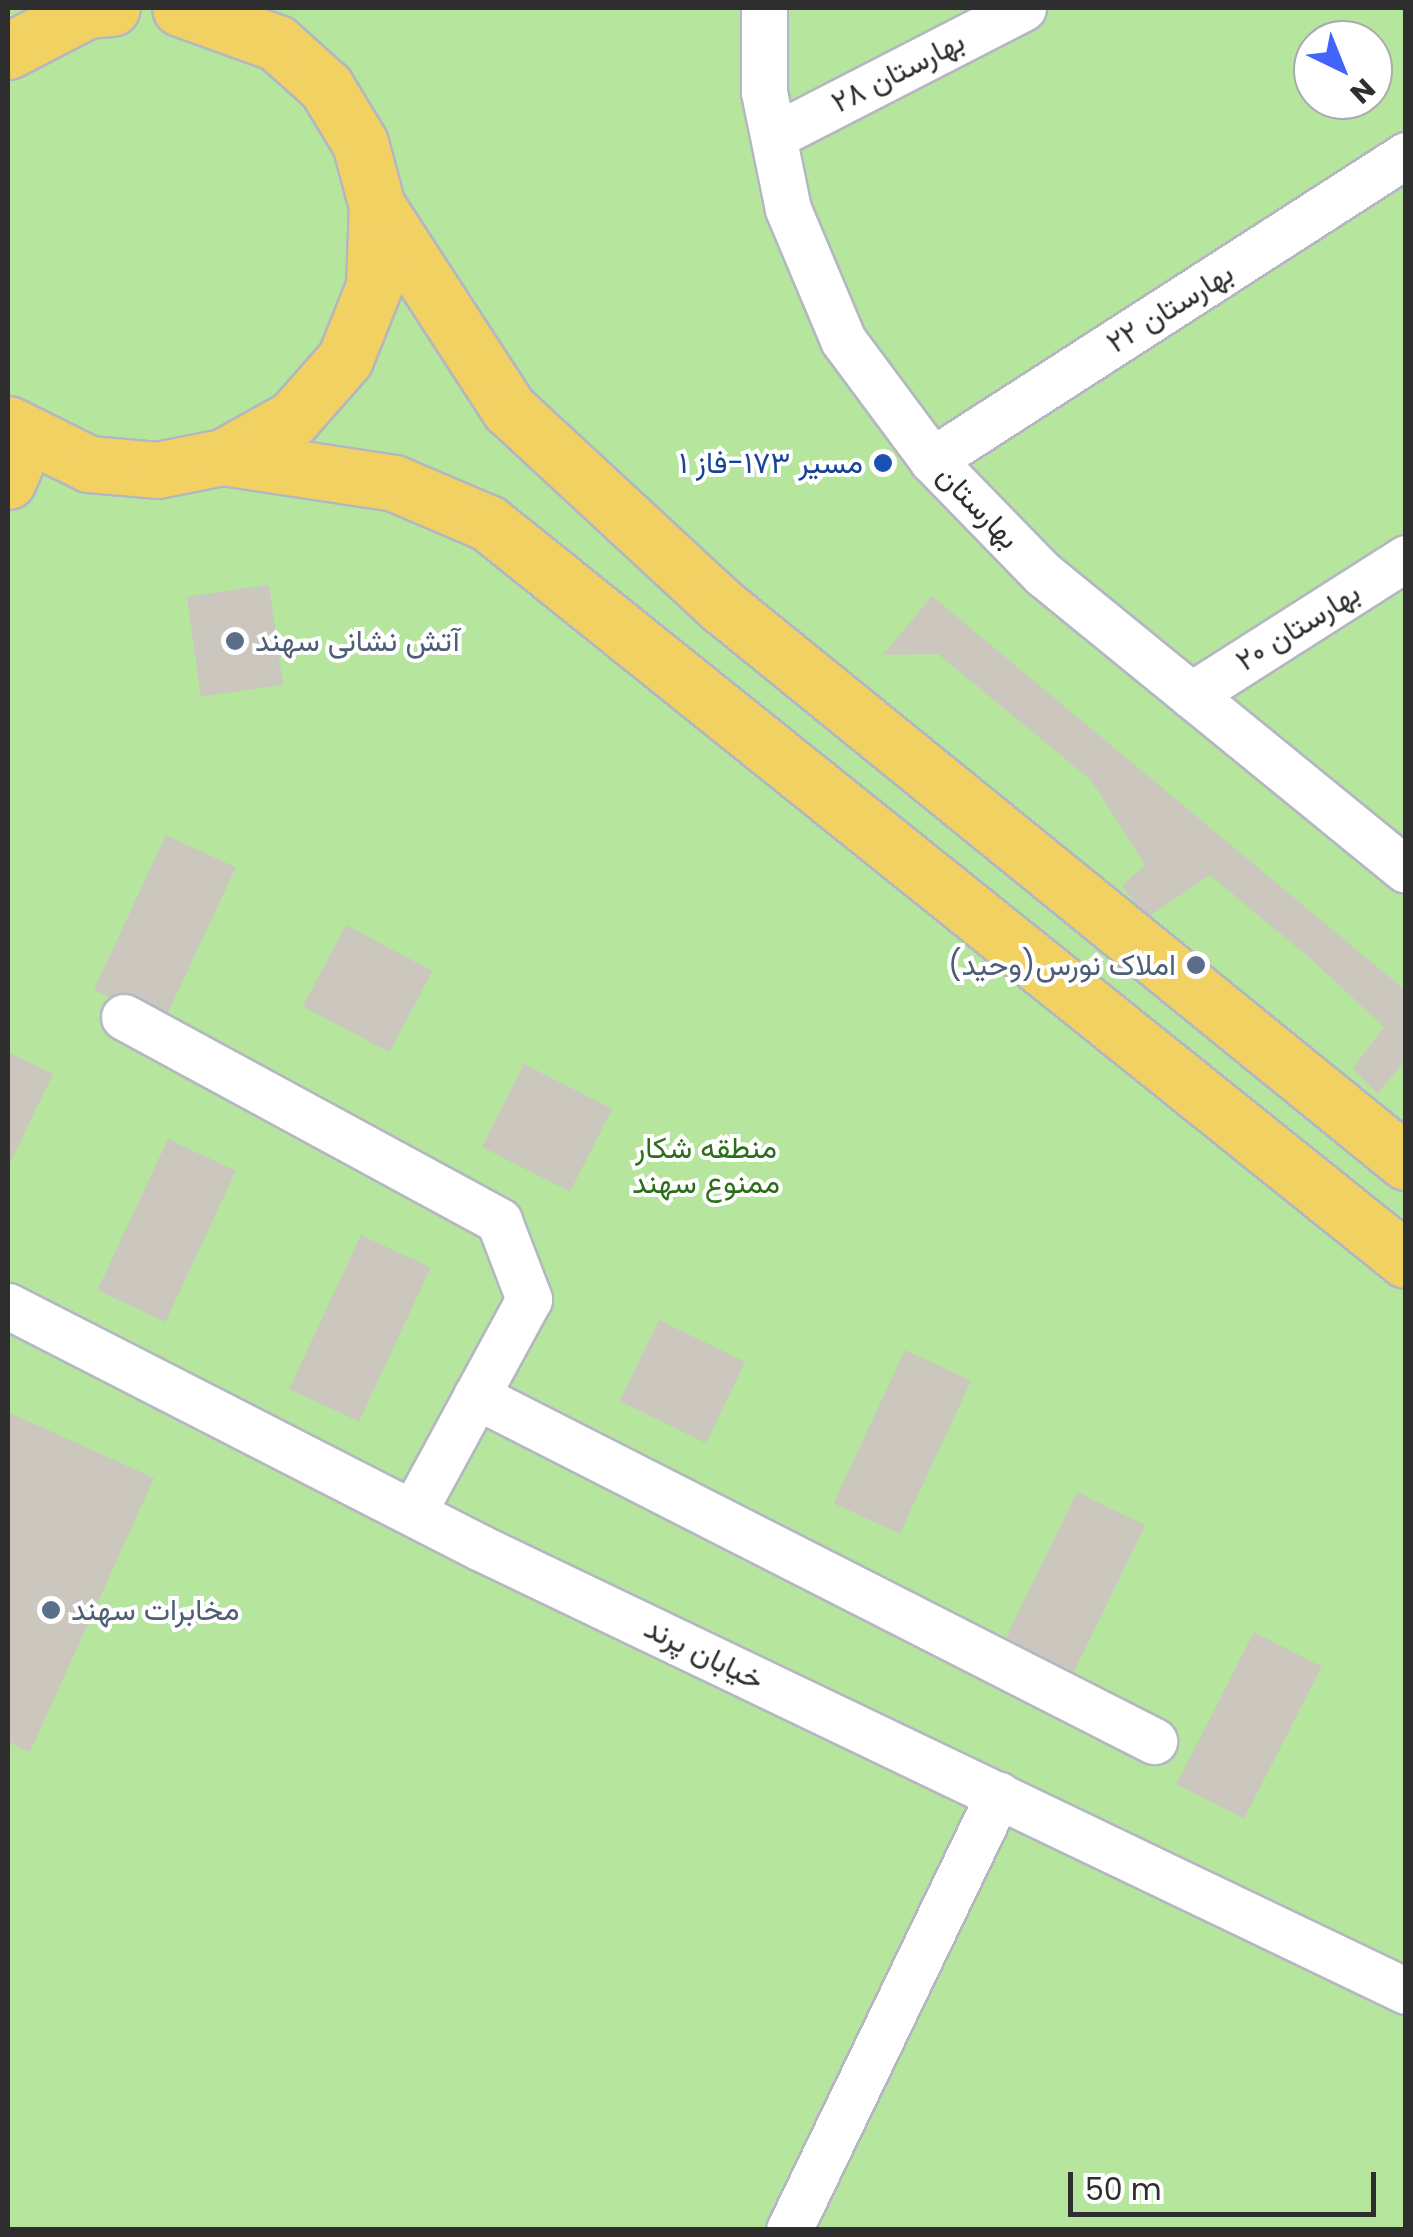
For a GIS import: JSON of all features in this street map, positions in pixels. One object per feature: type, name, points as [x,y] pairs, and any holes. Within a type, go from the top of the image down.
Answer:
[{"type":"main road","points":[[14,41],[112,8]]},
{"type":"main road","points":[[180,8],[256,19],[326,87],[360,143],[378,206],[508,409],[723,607],[1406,1162]]},
{"type":"main road","points":[[223,457],[293,418],[344,359],[374,286],[378,206]]},
{"type":"main road","points":[[14,448],[89,464],[140,469],[223,457],[394,483],[488,523],[1406,1260]]},
{"type":"street","name":"بهارستان","points":[[764,8],[774,136],[788,209],[843,340],[932,460],[1043,574],[1406,870]]},
{"type":"street","name":"بهارستان ۲۸","points":[[774,136],[1023,8]]},
{"type":"street","name":"بهارستان ۲۲","points":[[932,460],[1406,155]]},
{"type":"street","name":"بهارستان ۲۰","points":[[1191,695],[1406,558]]},
{"type":"street","points":[[124,1017],[499,1222],[528,1299],[413,1513]]},
{"type":"street","name":"خیابان پرند","points":[[8,1306],[413,1513],[1406,1991]]},
{"type":"street","points":[[476,1396],[1154,1741]]},
{"type":"street","points":[[789,2230],[998,1794]]},
{"type":"green space","name":"منطقه شکار ممنوع سهند","points":[[8,8],[1405,8],[1405,2229],[8,2229]]},
{"type":"building","name":"آتش نشانی سهند","points":[[269,585],[283,685],[201,697],[187,597]]},
{"type":"building","points":[[932,596],[1406,991],[1406,1060],[1377,1094],[1353,1068],[1384,1027],[1312,960],[1210,875],[1146,918],[1122,886],[1145,865],[1091,780],[938,654],[883,655]]},
{"type":"building","points":[[166,835],[236,868],[164,1023],[94,990]]},
{"type":"building","points":[[346,925],[433,971],[389,1052],[303,1006]]},
{"type":"building","points":[[8,1052],[53,1074],[8,1167]]},
{"type":"building","points":[[524,1064],[612,1109],[570,1192],[482,1147]]},
{"type":"building","points":[[168,1139],[236,1171],[165,1322],[97,1290]]},
{"type":"building","points":[[361,1235],[431,1268],[359,1422],[289,1389]]},
{"type":"building","points":[[659,1320],[745,1362],[706,1443],[620,1401]]},
{"type":"building","points":[[905,1350],[971,1381],[900,1534],[834,1503]]},
{"type":"building","name":"مخابرات سهند","points":[[8,1412],[154,1478],[30,1752],[8,1742]]},
{"type":"building","points":[[1077,1492],[1145,1525],[1072,1676],[1003,1643]]},
{"type":"building","points":[[1254,1632],[1322,1667],[1244,1819],[1176,1784]]},
{"type":"place","name":"مسیر ۱۷۳-فاز ۱","points":[[883,463]]},
{"type":"place","name":"آتش نشانی سهند","points":[[235,641]]},
{"type":"place","name":"املاک نورس(وحید)","points":[[1196,965]]},
{"type":"place","name":"مخابرات سهند","points":[[51,1610]]}]
